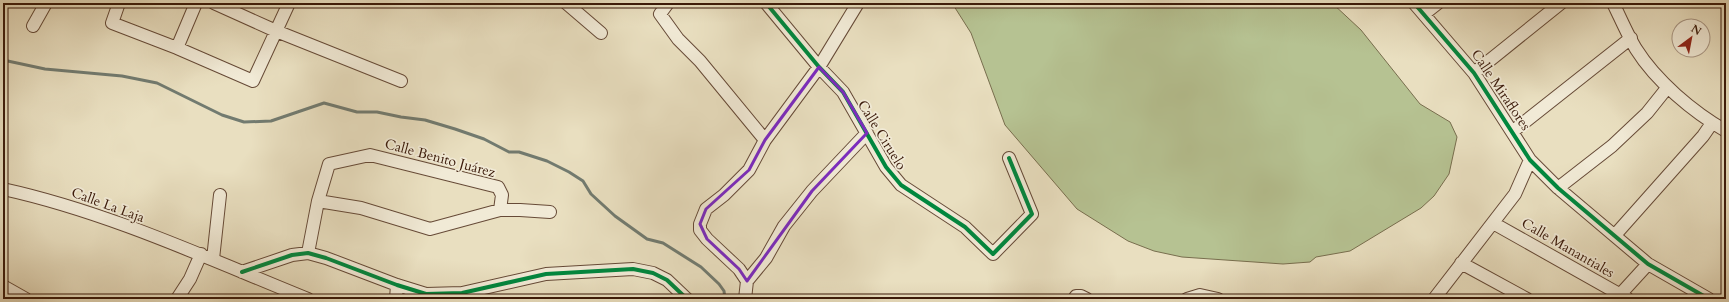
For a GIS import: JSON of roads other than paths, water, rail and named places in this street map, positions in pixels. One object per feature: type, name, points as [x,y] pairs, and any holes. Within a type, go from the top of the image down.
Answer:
[{"type":"street","points":[[33,26],[46,3]]},
{"type":"street","points":[[119,3],[112,23],[177,48],[253,81],[288,3]]},
{"type":"street","points":[[177,48],[196,3]]},
{"type":"street","points":[[214,3],[276,31],[401,82]]},
{"type":"street","points":[[566,3],[601,33]]},
{"type":"street","points":[[668,3],[660,14],[678,39],[700,61],[765,140]]},
{"type":"street","name":"Calle Ciruelo","points":[[766,3],[819,68],[843,92],[886,166],[901,185],[965,227],[993,254],[1032,214],[1009,158]]},
{"type":"street","points":[[747,282],[739,269],[707,239],[700,230],[700,224],[706,210],[724,195],[749,170],[765,140],[819,68],[858,3]]},
{"type":"street","name":"Calle Miraflores","points":[[1414,3],[1474,72],[1530,160],[1558,188],[1648,264],[1706,298]]},
{"type":"street","points":[[1424,14],[1438,3]]},
{"type":"street","points":[[1474,72],[1561,3]]},
{"type":"street","points":[[1613,3],[1636,49],[1667,88],[1712,123],[1726,131]]},
{"type":"street","points":[[1512,132],[1631,38]]},
{"type":"street","points":[[1558,188],[1612,146],[1647,113],[1667,88]]},
{"type":"street","points":[[1615,235],[1703,136],[1712,123]]},
{"type":"street","points":[[745,299],[747,282],[766,258],[784,226],[812,191],[867,133]]},
{"type":"street","name":"Calle Benito Juárez","points":[[318,201],[329,164],[370,155],[498,187],[502,195],[500,210]]},
{"type":"street","points":[[1434,299],[1515,194],[1530,160]]},
{"type":"street","name":"Calle La Laja","points":[[3,189],[56,202],[201,254],[308,299]]},
{"type":"street","points":[[213,259],[220,195]]},
{"type":"street","points":[[308,253],[318,201],[361,208],[430,229],[500,210],[550,212]]},
{"type":"street","name":"Calle Manantiales","points":[[1493,223],[1621,297]]},
{"type":"street","points":[[242,272],[292,255],[308,253],[426,294],[462,293],[546,274],[633,269],[653,273],[667,280],[687,299]]},
{"type":"street","points":[[177,299],[190,279],[201,254]]},
{"type":"street","points":[[1461,263],[1527,299]]},
{"type":"street","points":[[1621,297],[1648,264]]},
{"type":"street","points":[[396,299],[397,285]]},
{"type":"street","points":[[3,286],[26,299]]},
{"type":"street","points":[[1187,299],[1200,295],[1218,299]]},
{"type":"waterway","points":[[3,60],[45,69],[122,76],[157,83],[222,115],[244,122],[271,121],[324,103],[357,112],[377,112],[425,120],[455,129],[484,139],[509,152],[519,152],[547,161],[569,172],[583,181],[591,194],[615,216],[647,239],[663,243],[701,267],[719,284],[724,291],[725,299]]}]
